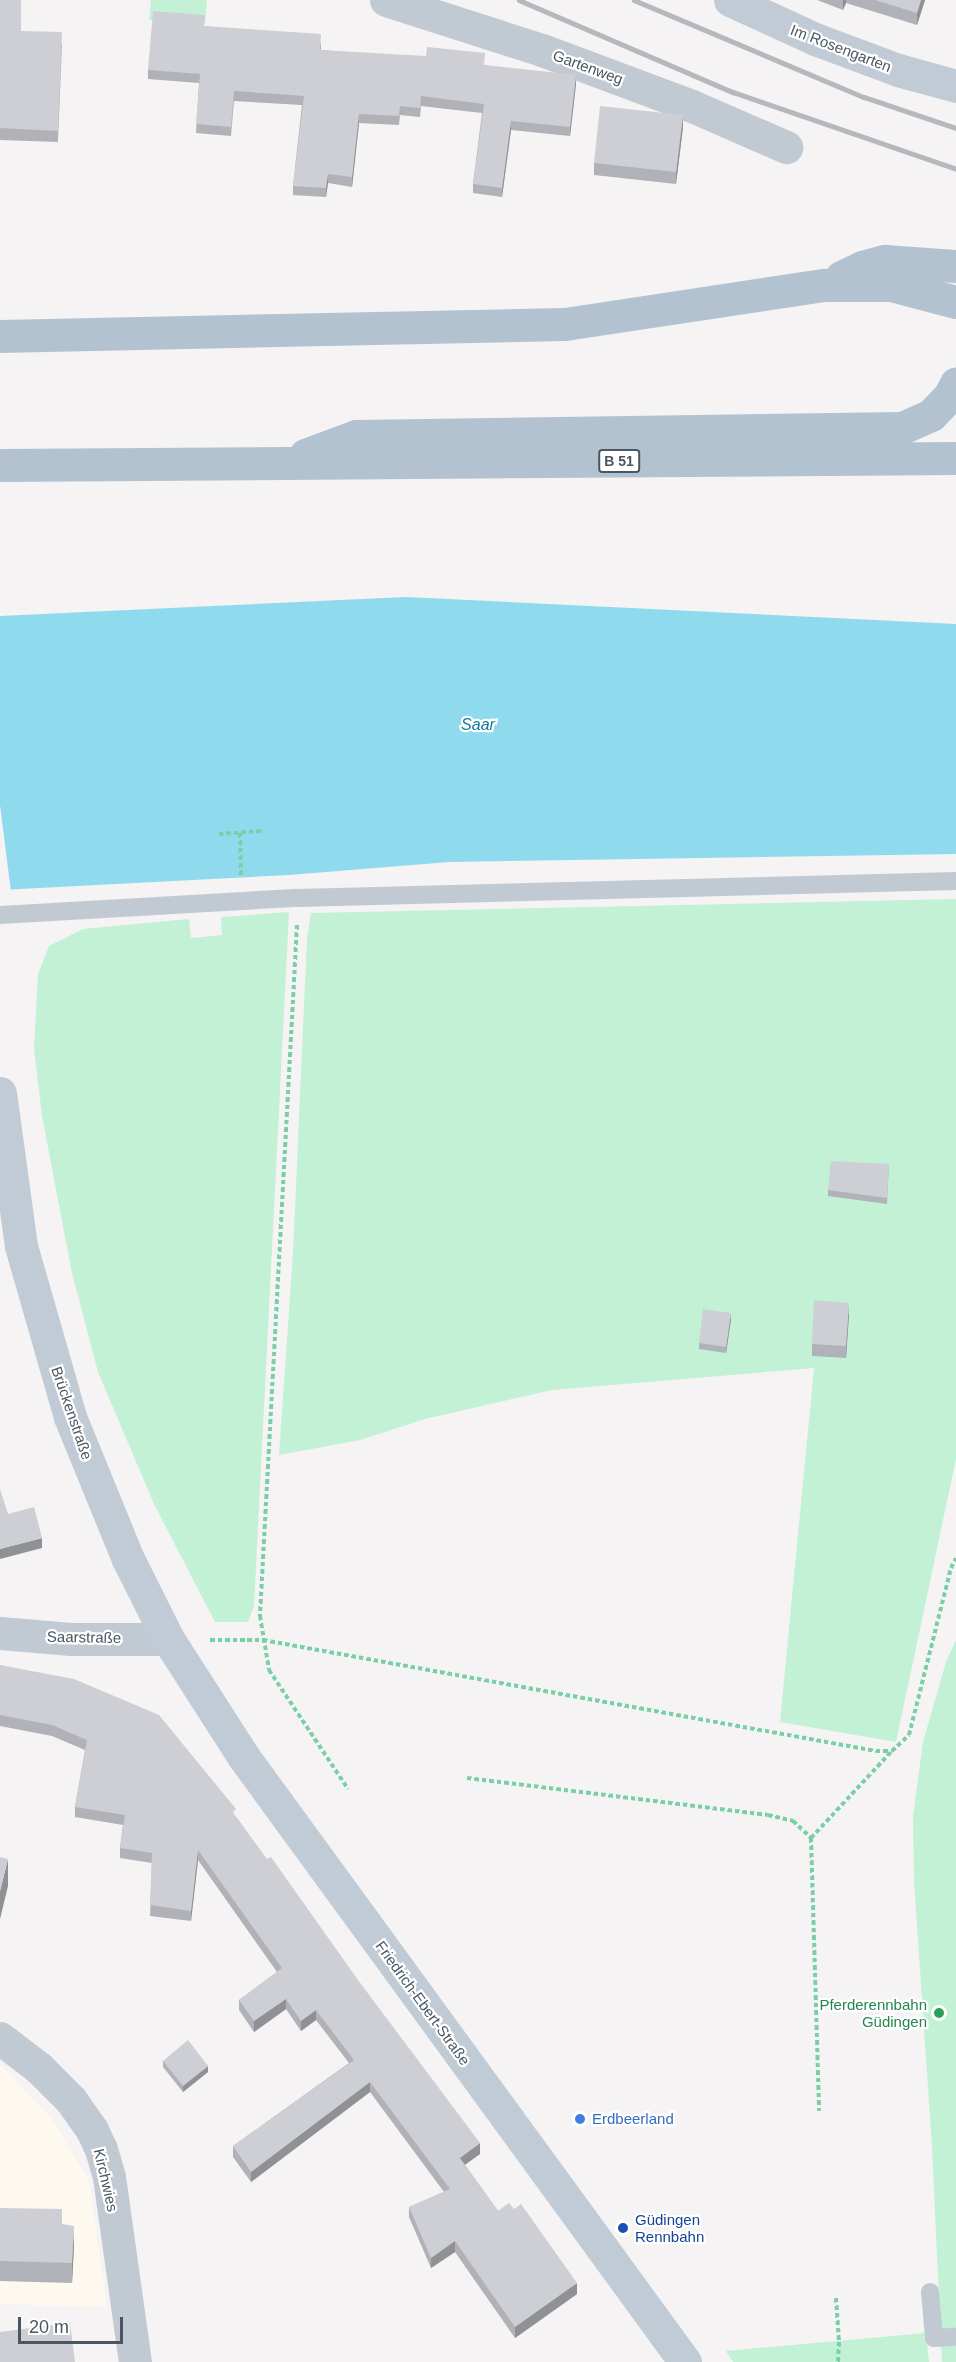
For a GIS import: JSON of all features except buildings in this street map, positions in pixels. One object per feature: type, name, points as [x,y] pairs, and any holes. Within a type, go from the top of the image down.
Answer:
[{"type":"main road","name":"Im Rosengarten","points":[[730,0],[815,39],[898,70],[956,86]]},
{"type":"main road","points":[[824,285],[862,267],[885,261],[956,266]]},
{"type":"main road","points":[[0,336],[565,324],[824,285],[891,285],[956,302]]},
{"type":"main road","points":[[922,292],[943,309],[956,330]]},
{"type":"main road","points":[[282,463],[356,436],[902,428],[931,415],[950,395],[956,382]]},
{"type":"main road","name":"B 51","points":[[0,465],[956,458]]},
{"type":"main road","name":"Brückenstraße","points":[[0,1093],[21,1246],[70,1417],[128,1559],[168,1639]]},
{"type":"main road","name":"Friedrich-Ebert-Straße","points":[[168,1639],[256,1774],[685,2362]]},
{"type":"street","name":"Gartenweg","points":[[386,0],[552,54],[692,106],[786,147]]},
{"type":"street","name":"Saarstraße","points":[[0,1633],[71,1639],[168,1639]]},
{"type":"street","name":"Kirchwies","points":[[0,2038],[39,2068],[71,2100],[92,2130],[100,2149],[109,2177],[135,2362]]},
{"type":"lane","points":[[0,915],[298,898],[956,881]]},
{"type":"lane","points":[[930,2292],[934,2338],[956,2337]]},
{"type":"path","points":[[219,834],[262,831]]},
{"type":"path","points":[[240,833],[242,900]]},
{"type":"path","points":[[298,898],[260,1616],[269,1670],[348,1789]]},
{"type":"path","points":[[811,1838],[909,1735],[948,1579],[956,1558]]},
{"type":"path","points":[[168,1639],[263,1640],[852,1747],[892,1752]]},
{"type":"path","points":[[467,1778],[768,1815],[793,1821],[811,1838],[819,2111]]},
{"type":"path","points":[[836,2298],[839,2342],[837,2362]]},
{"type":"shaded area","points":[[0,2064],[52,2119],[89,2181],[107,2307],[0,2304]]},
{"type":"green space","points":[[151,0],[207,0],[205,24],[149,20]]},
{"type":"green space","points":[[956,899],[956,1459],[896,1742],[780,1722],[814,1368],[552,1390],[425,1419],[360,1440],[279,1455],[293,1253],[307,939],[311,913]]},
{"type":"green space","points":[[289,912],[254,1606],[248,1622],[215,1622],[154,1504],[98,1372],[72,1273],[42,1116],[34,1048],[38,974],[49,946],[83,929],[189,919],[191,938],[222,935],[221,917]]},
{"type":"green space","name":"Pferderennbahn Güdingen","points":[[956,1640],[956,2362],[942,2362],[932,2146],[914,1881],[913,1817],[923,1742],[946,1662]]},
{"type":"green space","points":[[926,2333],[929,2362],[733,2362],[726,2351]]},
{"type":"water","name":"Saar","points":[[406,597],[956,624],[956,854],[449,862],[289,875],[0,890],[0,616]]},
{"type":"pier","points":[[0,805],[11,892],[0,893]]},
{"type":"railway","points":[[519,0],[733,92],[956,169]]},
{"type":"railway","points":[[634,0],[864,97],[956,128]]},
{"type":"place","name":"Pferderennbahn Güdingen","points":[[939,2013]]},
{"type":"place","name":"Erdbeerland","points":[[580,2119]]},
{"type":"place","name":"Güdingen Rennbahn","points":[[623,2228]]}]
